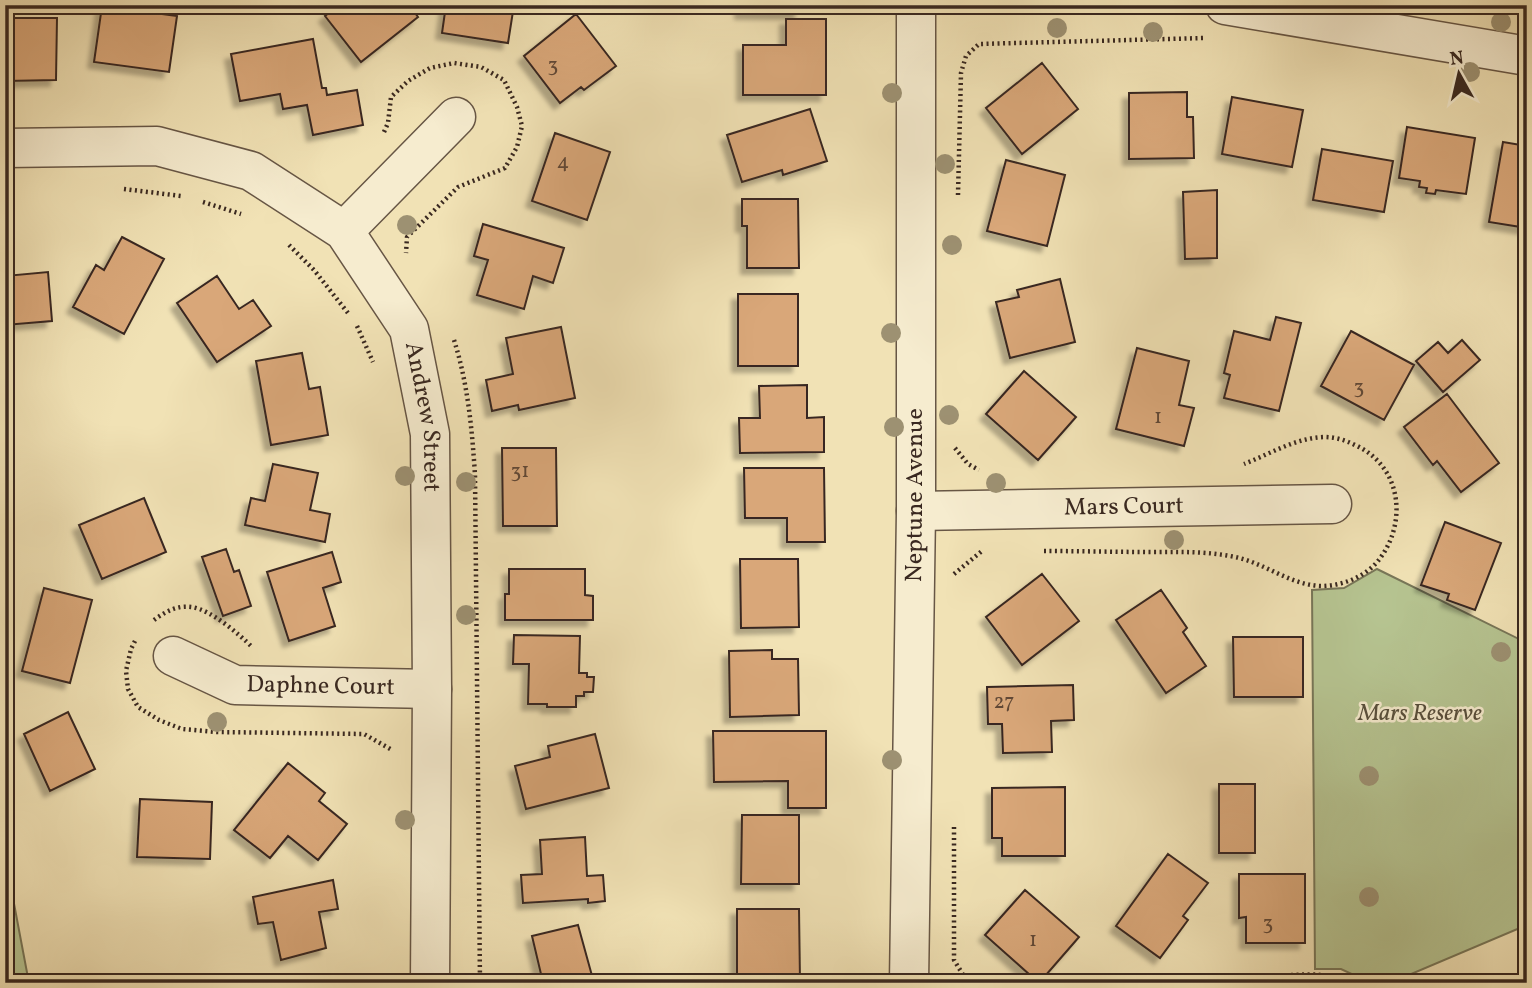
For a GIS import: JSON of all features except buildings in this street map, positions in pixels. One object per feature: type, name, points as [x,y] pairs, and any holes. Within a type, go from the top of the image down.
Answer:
[{"type":"street","name":"Neptune Avenue","points":[[909,983],[916,511],[916,5]]},
{"type":"street","points":[[1222,23],[1527,56]]},
{"type":"street","points":[[344,231],[456,117]]},
{"type":"street","name":"Andrew Street","points":[[5,148],[157,146],[251,171],[344,231],[410,329],[430,434],[430,983]]},
{"type":"street","name":"Mars Court","points":[[916,511],[1332,504]]},
{"type":"street","name":"Daphne Court","points":[[173,656],[235,685],[432,689]]},
{"type":"path","points":[[958,197],[961,73],[967,56],[979,44],[1205,38],[1222,23]]},
{"type":"path","points":[[116,188],[183,196]]},
{"type":"path","points":[[196,200],[248,218]]},
{"type":"path","points":[[284,239],[314,270],[354,320],[375,365]]},
{"type":"path","points":[[1037,551],[1202,552],[1243,559],[1294,580],[1322,586],[1339,584],[1372,568],[1393,538],[1397,521],[1395,488],[1381,462],[1361,447],[1328,437],[1306,439],[1234,467]]},
{"type":"path","points":[[952,444],[968,464],[988,476]]},
{"type":"path","points":[[952,576],[981,551],[995,551]]},
{"type":"path","points":[[152,621],[169,610],[192,607],[234,629],[255,650]]},
{"type":"path","points":[[137,638],[131,649],[126,671],[128,690],[138,707],[159,720],[181,729],[217,732],[364,734],[397,754]]},
{"type":"path","points":[[954,823],[954,960],[968,983]]},
{"type":"path","points":[[1220,983],[1322,974],[1342,977],[1356,983]]},
{"type":"green space","name":"Mars Reserve","points":[[1377,569],[1527,643],[1527,925],[1390,983],[1371,983],[1341,969],[1315,969],[1312,590],[1344,588]]},
{"type":"green space","points":[[5,856],[29,983],[5,983]]}]
